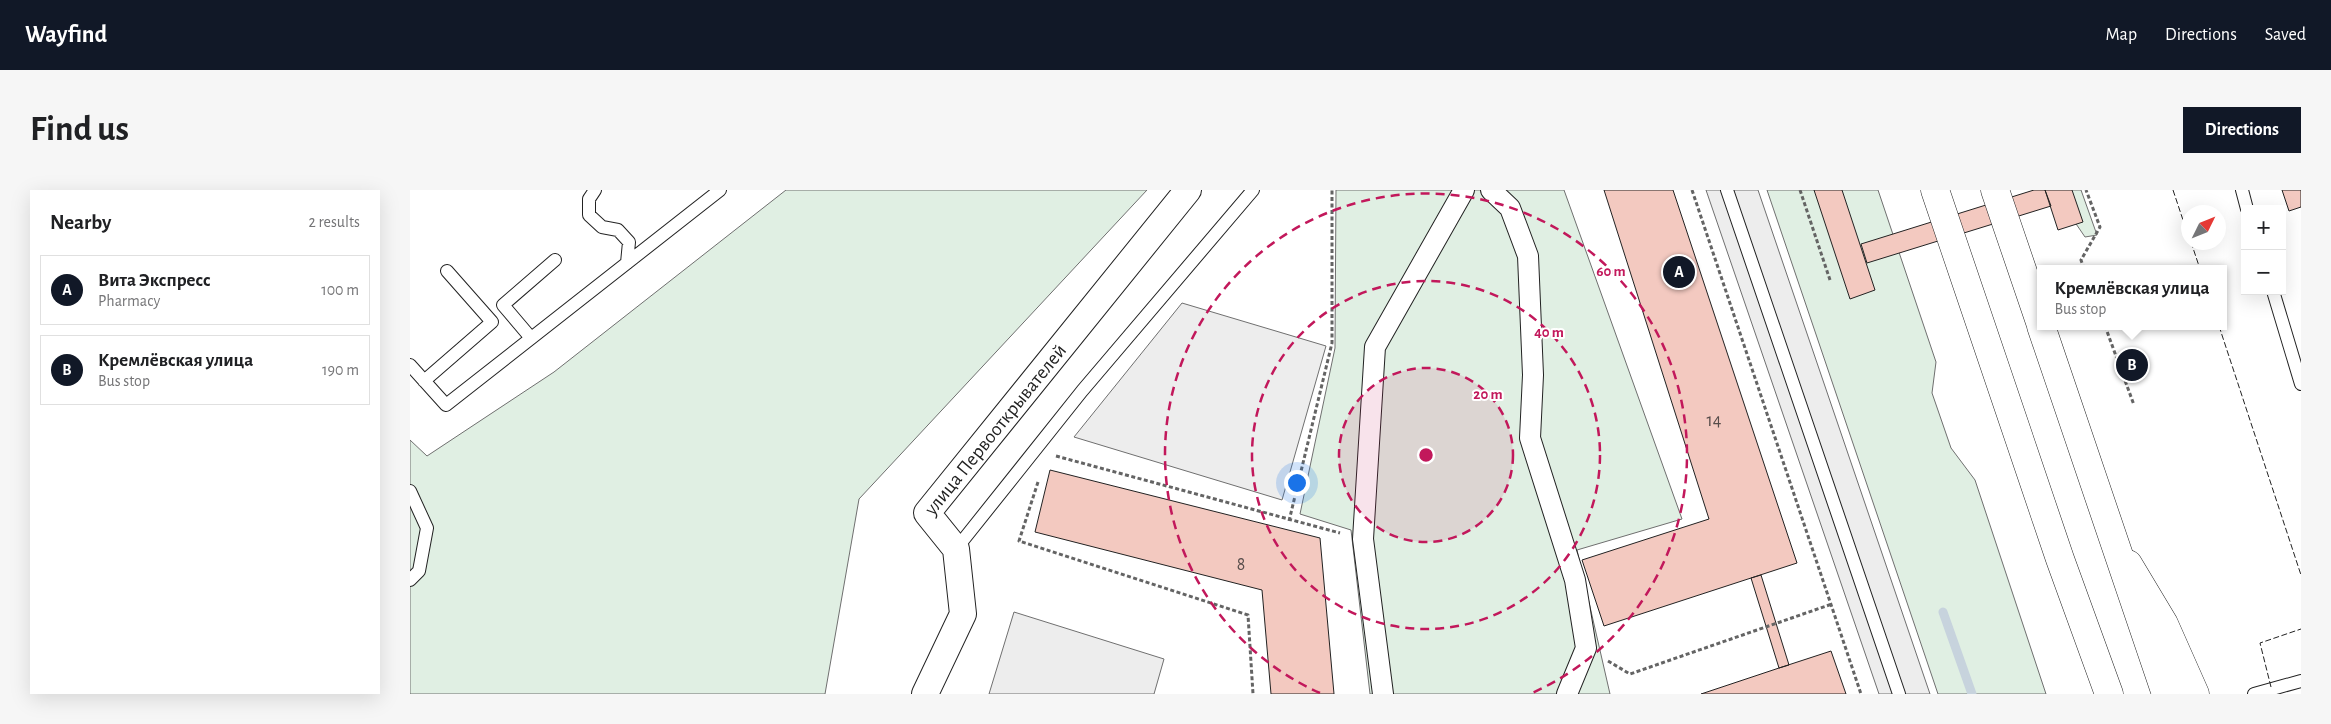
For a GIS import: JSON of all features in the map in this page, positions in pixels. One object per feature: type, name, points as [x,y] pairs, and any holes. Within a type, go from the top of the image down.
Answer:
[{"type":"main road","points":[[1935,190],[2060,559],[2109,694]]},
{"type":"main road","points":[[1995,190],[2037,314]]},
{"type":"main road","points":[[2042,330],[2166,694]]},
{"type":"main road","points":[[2113,539],[2164,624],[2195,694]]},
{"type":"main road","points":[[2060,559],[2092,694]]},
{"type":"street","name":"улица Первооткрывателей","points":[[925,694],[963,614],[956,549],[927,513],[1188,190]]},
{"type":"street","points":[[1383,694],[1363,539],[1375,347],[1464,190]]},
{"type":"street","points":[[1491,190],[1510,208],[1528,256],[1533,375],[1530,438],[1575,580],[1586,648],[1567,694]]},
{"type":"lane","points":[[595,190],[589,199],[589,215],[602,227],[618,230],[629,242],[627,263]]},
{"type":"lane","points":[[410,365],[446,405],[720,190]]},
{"type":"lane","points":[[956,549],[1082,391],[1253,190]]},
{"type":"lane","points":[[1727,190],[1899,694]]},
{"type":"lane","points":[[2242,190],[2246,205]]},
{"type":"lane","points":[[532,338],[503,305],[555,260]]},
{"type":"lane","points":[[424,381],[492,322],[447,271]]},
{"type":"lane","points":[[2274,295],[2301,384]]},
{"type":"lane","points":[[410,491],[427,528],[419,571],[410,580]]},
{"type":"lane","points":[[2254,694],[2301,681]]},
{"type":"path","points":[[1289,521],[1332,344],[1332,190]]},
{"type":"path","points":[[1692,190],[1861,694]]},
{"type":"path","points":[[1800,190],[1830,280]]},
{"type":"path","points":[[2083,265],[2081,260],[2100,227],[2086,190]]},
{"type":"path","points":[[2106,330],[2134,405]]},
{"type":"path","points":[[1048,454],[1289,521],[1363,539]]},
{"type":"path","points":[[1039,480],[1019,541],[1248,615],[1254,694]]},
{"type":"path","points":[[1586,648],[1630,674],[1832,604]]},
{"type":"green space","points":[[786,190],[1147,190],[859,499],[825,694],[410,694],[410,440],[427,456],[554,372]]},
{"type":"green space","points":[[1336,190],[1564,190],[1682,519],[1577,550],[1610,694],[1370,694],[1351,530],[1300,514],[1335,348]]},
{"type":"green space","points":[[1767,190],[1878,190],[1936,362],[1932,393],[1951,448],[1975,480],[2046,694],[1938,694]]},
{"type":"green space","points":[[2053,190],[2081,190],[2097,235],[2085,237]]},
{"type":"shaded area","points":[[1706,190],[1758,190],[1930,694],[1879,694]]},
{"type":"shaded area","points":[[1182,303],[1326,346],[1282,500],[1074,437]]},
{"type":"shaded area","points":[[1014,612],[1164,659],[1154,694],[989,694]]},
{"type":"building","points":[[1604,190],[1673,190],[1797,563],[1604,626],[1582,560],[1709,519]]},
{"type":"building","points":[[1814,190],[1842,190],[1875,290],[1850,299]]},
{"type":"building","points":[[2034,190],[2045,190],[2051,206],[1867,263],[1861,244]]},
{"type":"building","points":[[2045,190],[2072,190],[2083,222],[2058,230]]},
{"type":"building","points":[[2282,190],[2301,190],[2301,207],[2289,211]]},
{"type":"building","points":[[1050,470],[1320,538],[1334,694],[1271,694],[1262,590],[1035,532]]},
{"type":"building","points":[[1761,575],[1789,665],[1779,668],[1751,578]]},
{"type":"building","points":[[1831,651],[1846,694],[1701,694],[1779,668]]},
{"type":"waterway","points":[[1943,612],[1972,694]]},
{"type":"fence","points":[[2173,190],[2181,214]]},
{"type":"fence","points":[[2194,250],[2199,265]]},
{"type":"fence","points":[[2220,330],[2301,575]]},
{"type":"fence","points":[[2271,687],[2260,643],[2301,629]]},
{"type":"place","name":"Вита Экспресс","points":[[1679,272]]},
{"type":"place","name":"Кремлёвская улица","points":[[2132,365]]}]
